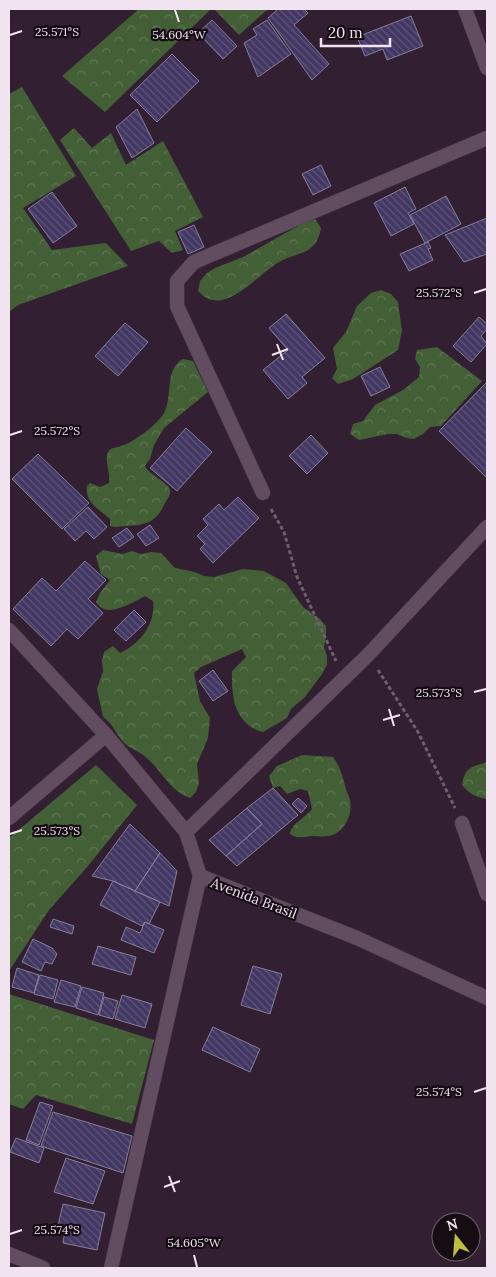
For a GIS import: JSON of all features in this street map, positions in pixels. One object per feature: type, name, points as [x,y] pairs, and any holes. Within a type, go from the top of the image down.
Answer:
[{"type":"street","points":[[465,9],[487,68]]},
{"type":"street","points":[[262,493],[177,306],[177,281],[194,262],[487,138]]},
{"type":"street","points":[[186,832],[368,655],[487,527]]},
{"type":"street","name":"Avenida Brasil","points":[[9,630],[106,735],[186,832],[200,876],[357,938],[487,998]]},
{"type":"street","points":[[9,818],[106,735]]},
{"type":"street","points":[[462,823],[487,894]]},
{"type":"street","points":[[111,1268],[200,876]]},
{"type":"street","points":[[9,1254],[44,1268]]},
{"type":"path","points":[[262,493],[284,532],[297,577],[344,678]]},
{"type":"path","points":[[368,655],[418,732],[462,823]]},
{"type":"green space","points":[[139,9],[211,9],[105,112],[62,76]]},
{"type":"green space","points":[[214,9],[268,9],[239,35]]},
{"type":"green space","points":[[22,87],[76,176],[23,208],[52,250],[106,243],[128,266],[18,305],[9,312],[9,94]]},
{"type":"green space","points":[[74,128],[92,148],[111,133],[126,165],[163,141],[203,217],[175,231],[183,250],[172,253],[159,241],[131,251],[60,140]]},
{"type":"green space","points":[[315,219],[321,228],[319,237],[311,248],[276,264],[230,298],[211,300],[198,291],[200,281],[215,268],[243,257],[305,222]]},
{"type":"green space","points":[[381,290],[391,294],[398,302],[402,331],[398,350],[353,379],[338,384],[332,378],[337,369],[333,348],[346,332],[357,306],[371,293]]},
{"type":"green space","points":[[437,347],[482,381],[441,426],[430,427],[414,439],[397,434],[388,434],[359,440],[350,434],[353,424],[363,421],[375,405],[403,390],[419,377],[420,367],[415,359],[417,350]]},
{"type":"green space","points":[[183,359],[193,361],[208,392],[164,428],[145,466],[169,487],[169,496],[159,514],[150,521],[133,526],[110,526],[110,519],[90,501],[87,486],[90,483],[100,487],[109,483],[107,456],[109,450],[139,437],[161,417],[167,406],[173,369]]},
{"type":"green space","points":[[103,550],[123,554],[132,551],[141,554],[161,553],[175,568],[204,576],[214,577],[243,569],[264,571],[286,583],[303,607],[320,619],[326,626],[324,647],[327,665],[322,674],[305,697],[291,709],[287,718],[263,732],[246,723],[237,709],[234,700],[232,671],[246,657],[242,649],[201,667],[194,673],[200,701],[210,718],[208,738],[197,764],[199,783],[196,792],[190,798],[176,790],[142,754],[124,743],[111,724],[103,717],[97,689],[103,671],[102,661],[104,652],[113,646],[120,653],[140,639],[152,618],[153,601],[145,596],[118,609],[106,610],[99,606],[96,602],[110,580],[101,574],[96,556]]},
{"type":"green space","points":[[302,755],[333,757],[341,771],[351,806],[349,817],[339,832],[326,836],[298,837],[290,834],[296,824],[312,809],[308,791],[300,789],[287,794],[280,786],[273,788],[269,776],[277,766]]},
{"type":"green space","points":[[487,762],[487,799],[473,795],[462,785],[467,771]]},
{"type":"green space","points":[[96,765],[137,805],[88,866],[49,910],[9,971],[9,838]]},
{"type":"green space","points":[[9,994],[154,1040],[132,1124],[36,1095],[23,1109],[9,1104]]},
{"type":"building","points":[[278,9],[304,9],[308,13],[294,25],[329,64],[312,80],[268,18]]},
{"type":"building","points":[[411,16],[423,46],[387,60],[383,49],[365,56],[357,37]]},
{"type":"building","points":[[212,20],[237,46],[223,59],[198,33]]},
{"type":"building","points":[[267,20],[291,54],[258,77],[244,43],[257,35],[253,29]]},
{"type":"building","points":[[172,54],[199,81],[157,122],[130,95]]},
{"type":"building","points":[[137,109],[154,143],[132,158],[116,127]]},
{"type":"building","points":[[321,165],[331,186],[313,195],[302,174]]},
{"type":"building","points":[[405,187],[416,209],[408,213],[414,224],[391,236],[374,203]]},
{"type":"building","points":[[52,192],[77,226],[53,243],[28,209]]},
{"type":"building","points":[[446,196],[461,224],[425,243],[410,215]]},
{"type":"building","points":[[487,218],[487,254],[464,262],[445,235]]},
{"type":"building","points":[[194,225],[204,247],[188,254],[178,232]]},
{"type":"building","points":[[428,242],[431,248],[428,249],[433,260],[409,271],[400,254]]},
{"type":"building","points":[[286,314],[325,358],[302,377],[307,383],[288,399],[263,370],[288,350],[269,328]]},
{"type":"building","points":[[479,317],[487,324],[487,329],[481,336],[487,344],[471,362],[453,346]]},
{"type":"building","points":[[125,323],[148,342],[118,376],[95,356]]},
{"type":"building","points":[[380,367],[390,387],[371,396],[361,376]]},
{"type":"building","points":[[487,382],[487,478],[439,431]]},
{"type":"building","points":[[186,428],[212,452],[177,491],[150,468]]},
{"type":"building","points":[[311,435],[328,453],[307,474],[289,456]]},
{"type":"building","points":[[38,454],[89,503],[62,529],[12,479]]},
{"type":"building","points":[[238,497],[259,518],[213,563],[200,549],[205,544],[197,536],[208,525],[203,519],[219,504],[224,510]]},
{"type":"building","points":[[88,507],[107,527],[94,539],[86,531],[75,541],[64,529]]},
{"type":"building","points":[[150,525],[159,538],[146,546],[137,534]]},
{"type":"building","points":[[127,528],[134,537],[119,547],[112,538]]},
{"type":"building","points":[[85,561],[106,580],[88,599],[103,613],[78,639],[67,629],[51,646],[13,609],[42,578],[56,591]]},
{"type":"building","points":[[134,610],[146,622],[126,641],[114,630]]},
{"type":"building","points":[[213,670],[228,691],[213,701],[199,681]]},
{"type":"building","points":[[273,788],[298,815],[237,866],[226,856],[262,824],[247,808]]},
{"type":"building","points":[[298,798],[307,806],[301,813],[292,804]]},
{"type":"building","points":[[247,808],[262,824],[226,856],[209,840]]},
{"type":"building","points":[[130,824],[160,853],[135,891],[113,881],[92,876]]},
{"type":"building","points":[[160,853],[177,871],[169,906],[135,891]]},
{"type":"building","points":[[113,881],[160,902],[149,924],[145,922],[142,926],[100,905]]},
{"type":"building","points":[[53,919],[74,926],[72,934],[50,927]]},
{"type":"building","points":[[145,922],[164,930],[154,953],[121,940],[126,927],[140,933]]},
{"type":"building","points":[[33,939],[52,948],[57,954],[52,964],[45,962],[41,971],[22,962]]},
{"type":"building","points":[[98,946],[136,957],[131,975],[92,964]]},
{"type":"building","points":[[253,966],[282,974],[270,1014],[241,1005]]},
{"type":"building","points":[[17,968],[39,975],[34,993],[12,987]]},
{"type":"building","points":[[40,975],[58,980],[53,999],[34,994]]},
{"type":"building","points":[[61,980],[81,986],[75,1007],[54,1002]]},
{"type":"building","points":[[82,987],[104,993],[98,1015],[76,1008]]},
{"type":"building","points":[[122,995],[152,1004],[145,1028],[115,1019]]},
{"type":"building","points":[[104,997],[118,1001],[113,1019],[99,1015]]},
{"type":"building","points":[[213,1027],[260,1049],[250,1072],[202,1050]]},
{"type":"building","points":[[40,1102],[53,1106],[39,1145],[26,1140]]},
{"type":"building","points":[[53,1112],[132,1136],[123,1173],[41,1146]]},
{"type":"building","points":[[16,1138],[44,1148],[39,1163],[10,1152]]},
{"type":"building","points":[[66,1158],[105,1171],[93,1204],[54,1192]]},
{"type":"building","points":[[63,1204],[105,1213],[97,1250],[63,1243],[65,1231],[57,1230]]}]
